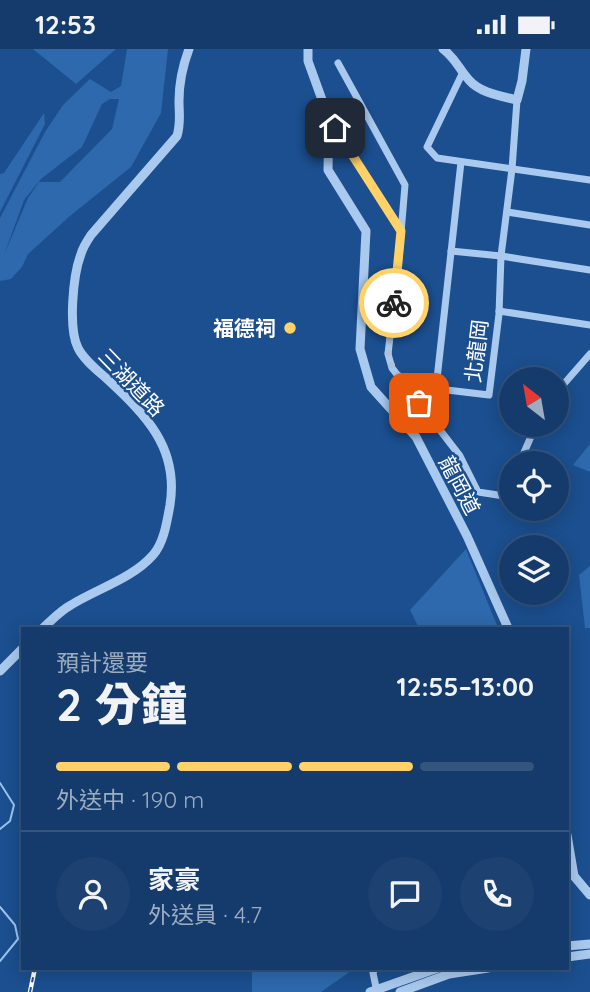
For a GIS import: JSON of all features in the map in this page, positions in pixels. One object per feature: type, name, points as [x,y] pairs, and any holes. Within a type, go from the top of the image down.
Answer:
[{"type":"street","name":"三湖道路","points":[[46,625],[70,605],[138,568],[153,555],[160,544],[168,519],[172,493],[166,453],[160,438],[141,411],[85,359],[74,335],[73,320],[77,267],[81,251],[91,235],[177,136],[181,121],[179,101],[182,75],[189,49]]},
{"type":"street","name":"龍岡道","points":[[308,49],[308,61],[329,119],[328,170],[366,231],[360,349],[371,387],[416,437],[467,536],[508,627]]},
{"type":"street","points":[[443,49],[456,59],[476,87],[517,100],[526,49]]},
{"type":"street","points":[[338,63],[405,184],[388,354],[392,367],[460,456],[478,492],[499,496]]},
{"type":"street","points":[[463,72],[427,147],[437,158],[590,180]]},
{"type":"street","name":"北龍岡","points":[[405,385],[489,395],[517,100]]},
{"type":"street","points":[[329,119],[401,231]]},
{"type":"street","points":[[436,388],[461,162]]},
{"type":"street","points":[[507,212],[590,225]]},
{"type":"street","points":[[451,251],[590,270]]},
{"type":"street","name":"北龍岡","points":[[499,311],[590,325]]},
{"type":"street","points":[[569,378],[590,354]]},
{"type":"street","points":[[0,671],[21,651]]},
{"type":"street","points":[[570,878],[583,886],[590,895]]},
{"type":"street","points":[[569,946],[590,944]]},
{"type":"street","points":[[569,957],[590,954]]},
{"type":"street","points":[[374,970],[374,991],[432,970]]},
{"type":"street","points":[[400,992],[449,974],[475,970]]},
{"type":"shaded area","points":[[33,49],[116,49],[76,84]]},
{"type":"shaded area","points":[[127,49],[168,49],[161,113],[131,167],[28,254],[22,267],[11,279],[0,281],[0,218],[45,132],[63,105],[90,79],[111,92],[121,86]],"holes":[[[110,99],[119,99],[112,129],[60,182],[39,182],[28,198],[4,255],[24,200],[41,179],[82,147],[102,104]]]},
{"type":"shaded area","points":[[44,113],[45,124],[0,212],[0,174],[4,173]]},
{"type":"shaded area","points":[[590,444],[590,472],[573,465]]},
{"type":"shaded area","points":[[466,549],[498,627],[418,627],[410,610]]},
{"type":"shaded area","points":[[590,566],[590,628],[585,628],[579,575]]},
{"type":"shaded area","points":[[252,970],[352,970],[321,992],[252,992]]},
{"type":"waterway","points":[[0,783],[14,805],[10,821],[0,829]]},
{"type":"waterway","points":[[0,907],[15,925],[18,939],[0,961]]},
{"type":"railway","points":[[30,992],[35,970]]},
{"type":"way so far","points":[[394,303],[388,354],[392,367],[419,403]]},
{"type":"place","name":"福德祠","points":[[290,328]]},
{"type":"route","points":[[335,128],[401,231],[394,303]]}]
